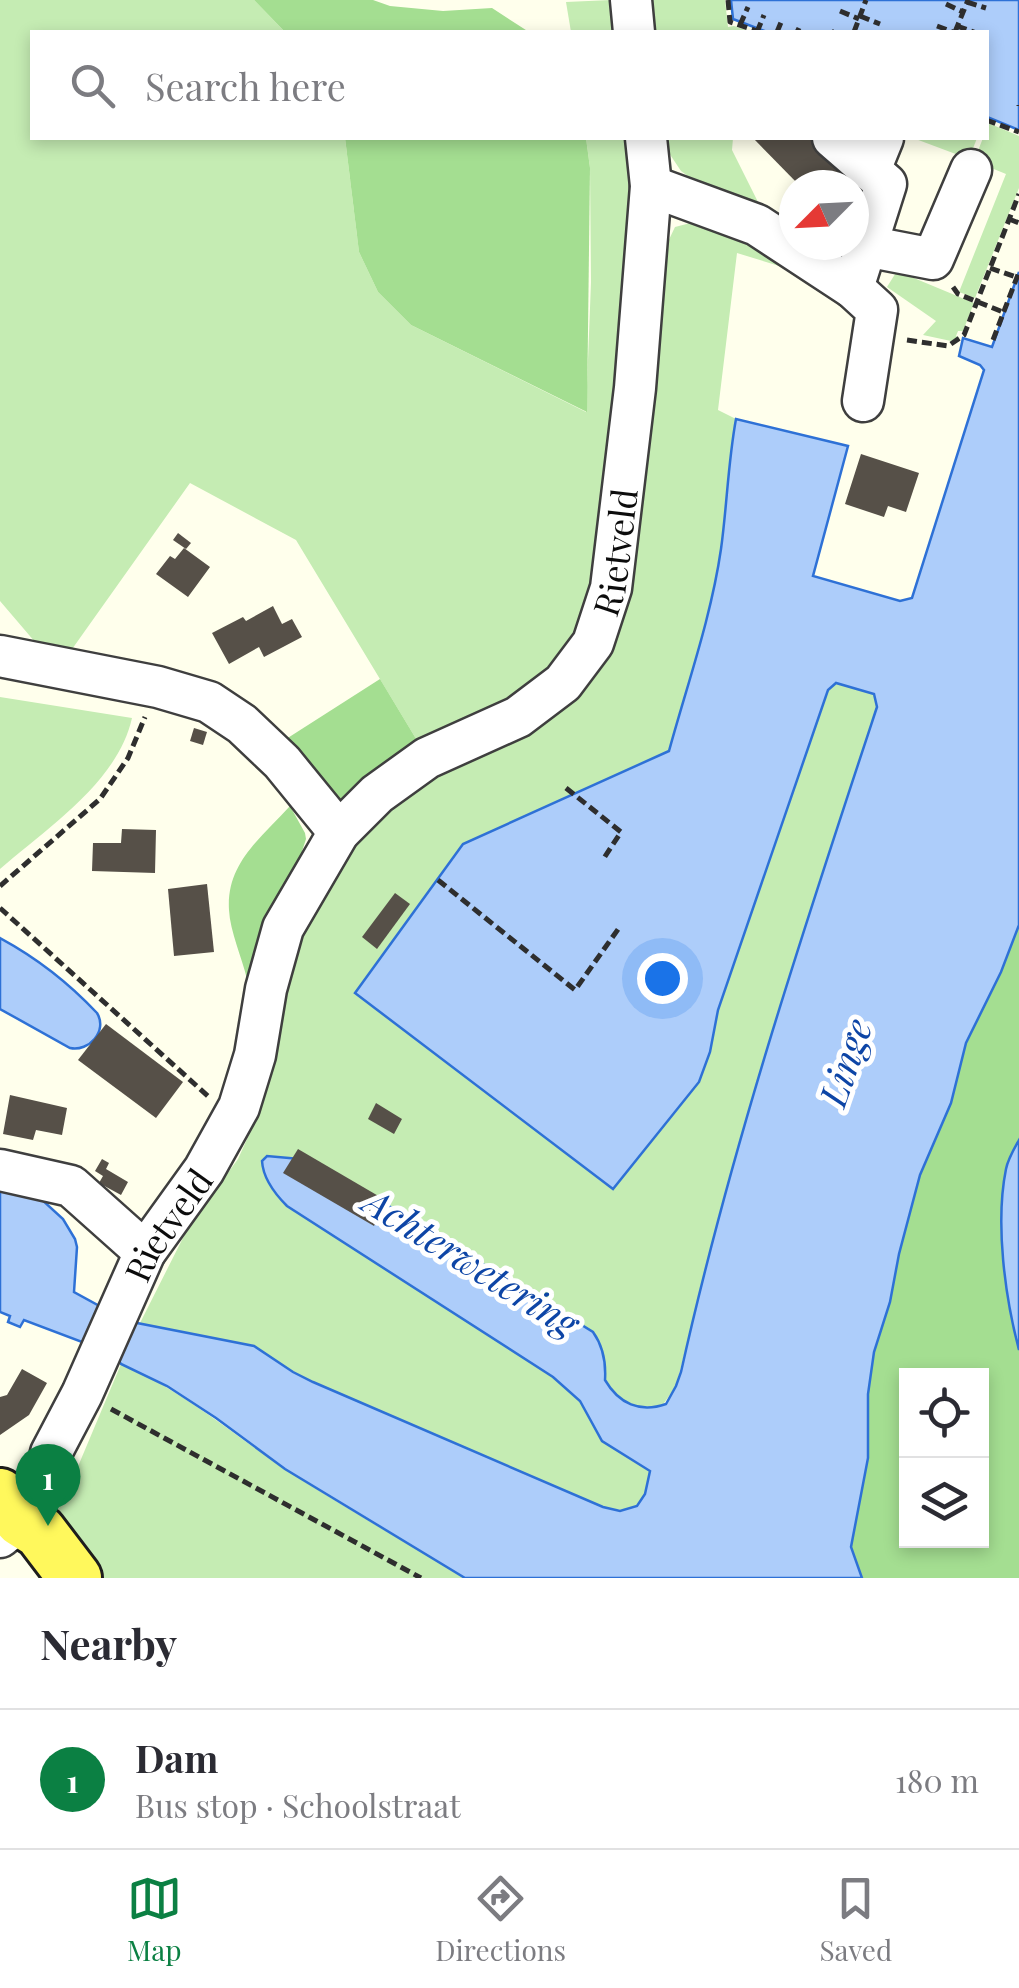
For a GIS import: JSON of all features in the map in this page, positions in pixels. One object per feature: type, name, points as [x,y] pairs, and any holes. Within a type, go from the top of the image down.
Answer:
[{"type":"main road","points":[[5,1517],[44,1578]]},
{"type":"main road","points":[[5,1517],[40,1532],[74,1578]]},
{"type":"street","points":[[631,0],[634,30]]},
{"type":"street","name":"Rietveld","points":[[5,1517],[42,1485],[51,1453],[146,1252],[204,1170],[239,1107],[255,1055],[266,989],[283,928],[339,832],[377,794],[427,758],[518,716],[563,684],[593,643],[611,588],[634,388],[651,186],[646,140]]},
{"type":"street","points":[[838,140],[877,154],[886,184],[869,237]]},
{"type":"street","points":[[869,247],[933,259],[972,170]]},
{"type":"street","points":[[651,186],[758,225],[853,288],[877,310],[862,401]]},
{"type":"street","points":[[853,288],[862,260]]},
{"type":"street","points":[[0,656],[158,687],[209,702],[242,724],[282,762],[339,832]]},
{"type":"street","points":[[0,1170],[71,1186],[146,1252]]},
{"type":"path","points":[[728,0],[730,22],[753,30]]},
{"type":"path","points":[[855,30],[866,0]]},
{"type":"path","points":[[937,26],[955,30],[967,1],[986,8]]},
{"type":"path","points":[[946,4],[963,12]]},
{"type":"path","points":[[740,25],[748,7]]},
{"type":"path","points":[[840,11],[880,24]]},
{"type":"path","points":[[759,30],[764,15]]},
{"type":"path","points":[[778,30],[782,20]]},
{"type":"path","points":[[989,122],[1019,132]]},
{"type":"path","points":[[873,335],[948,346],[964,335],[1019,194]]},
{"type":"path","points":[[1009,219],[1019,223]]},
{"type":"path","points":[[933,259],[958,294],[1004,312]]},
{"type":"path","points":[[990,268],[1018,274],[993,340]]},
{"type":"path","points":[[0,886],[100,799],[128,758],[158,687]]},
{"type":"path","points":[[566,788],[622,832],[604,858]]},
{"type":"path","points":[[438,880],[575,990],[619,928]]},
{"type":"path","points":[[0,908],[207,1096]]},
{"type":"path","points":[[82,1394],[421,1578]]},
{"type":"green space","points":[[0,0],[254,0],[283,30],[30,30],[30,140],[345,140],[359,252],[378,292],[411,325],[586,412],[591,282],[586,140],[625,140],[633,211],[597,571],[580,642],[490,720],[421,747],[296,540],[190,483],[70,652],[41,649],[0,601]]},
{"type":"green space","points":[[254,0],[373,0],[390,6],[443,11],[492,8],[526,30],[283,30]]},
{"type":"green space","points":[[611,0],[614,30],[571,30],[566,2]]},
{"type":"green space","points":[[645,0],[725,0],[728,27],[746,30],[650,30]]},
{"type":"green space","points":[[989,123],[1019,136],[1019,188],[975,298],[959,292],[1006,174],[974,161],[982,140],[989,140]]},
{"type":"green space","points":[[345,140],[586,140],[590,168],[587,412],[411,325],[378,292],[359,252]]},
{"type":"green space","points":[[660,140],[733,140],[732,150],[760,206],[704,188],[681,171]]},
{"type":"green space","points":[[918,140],[976,140],[969,159]]},
{"type":"green space","points":[[702,220],[739,226],[779,253],[779,260],[790,260],[815,277],[737,253],[718,410],[736,419],[721,549],[705,626],[669,751],[463,844],[613,1188],[699,1082],[718,1010],[828,690],[836,683],[872,692],[876,699],[877,706],[735,1157],[676,1386],[662,1406],[638,1407],[622,1401],[605,1380],[580,1323],[371,1195],[300,1159],[267,1156],[263,1170],[287,1206],[553,1377],[580,1401],[602,1441],[650,1471],[642,1499],[624,1510],[603,1507],[313,1382],[254,1346],[140,1323],[189,1226],[238,1159],[262,1106],[276,1007],[310,912],[348,850],[383,811],[438,771],[575,698],[665,248],[675,227]]},
{"type":"green space","points":[[897,271],[974,303],[958,337],[951,341],[923,335],[936,321],[887,287]]},
{"type":"green space","points":[[380,679],[421,747],[334,817],[327,783],[283,741]]},
{"type":"green space","points":[[0,697],[132,718],[112,763],[96,783],[0,869]]},
{"type":"green space","points":[[290,806],[306,839],[297,867],[261,938],[247,979],[230,918],[233,878],[248,852]]},
{"type":"green space","points":[[1019,925],[1019,1140],[1006,1169],[1001,1213],[1006,1284],[1019,1350],[1019,1578],[862,1578],[851,1547],[868,1458],[868,1394],[874,1352],[920,1175],[951,1103],[966,1043]]},
{"type":"green space","points":[[121,1364],[184,1399],[282,1467],[465,1578],[98,1578],[54,1517]]},
{"type":"water","points":[[731,0],[1019,0],[1019,130],[989,118],[989,30],[762,30],[733,19]]},
{"type":"water","points":[[1019,272],[1019,925],[966,1043],[951,1103],[920,1175],[874,1352],[868,1394],[868,1458],[851,1547],[862,1578],[465,1578],[285,1469],[167,1386],[121,1364],[114,1354],[24,1320],[20,1327],[8,1322],[10,1316],[0,1312],[0,1185],[39,1197],[63,1219],[77,1247],[74,1292],[127,1321],[254,1346],[313,1382],[603,1507],[620,1511],[637,1506],[645,1494],[650,1471],[602,1441],[580,1401],[553,1377],[287,1206],[270,1185],[262,1161],[267,1156],[300,1159],[371,1195],[593,1332],[603,1355],[605,1380],[624,1401],[639,1407],[666,1404],[681,1372],[723,1204],[771,1037],[877,707],[874,694],[836,683],[828,690],[718,1010],[699,1082],[613,1189],[355,993],[463,844],[669,751],[717,575],[736,419],[848,446],[813,576],[900,601],[912,598],[984,370],[959,356],[963,338],[992,347]]},
{"type":"water","points":[[0,938],[52,971],[97,1013],[100,1027],[95,1039],[84,1047],[70,1048],[0,1009]]},
{"type":"water","points":[[1019,1140],[1019,1350],[1006,1284],[1001,1213],[1006,1169]]},
{"type":"building","points":[[755,140],[817,140],[844,168],[784,170]]},
{"type":"building","points":[[861,454],[919,473],[906,512],[888,506],[884,517],[845,504]]},
{"type":"building","points":[[178,533],[191,543],[186,549],[173,540]]},
{"type":"building","points":[[184,548],[210,567],[188,597],[156,574],[170,556],[175,559]]},
{"type":"building","points":[[273,606],[282,624],[292,619],[302,637],[264,657],[259,647],[229,664],[212,633]]},
{"type":"building","points":[[194,728],[207,732],[203,745],[190,741]]},
{"type":"building","points":[[122,829],[156,830],[155,873],[92,871],[93,843],[121,843]]},
{"type":"building","points":[[207,884],[214,952],[174,956],[168,889]]},
{"type":"building","points":[[395,893],[410,904],[377,949],[362,937]]},
{"type":"building","points":[[106,1024],[183,1082],[156,1118],[78,1060]]},
{"type":"building","points":[[10,1095],[67,1108],[62,1135],[36,1130],[33,1140],[3,1134]]},
{"type":"building","points":[[376,1103],[402,1119],[394,1134],[368,1119]]},
{"type":"building","points":[[298,1149],[387,1201],[374,1226],[283,1173]]},
{"type":"building","points":[[102,1159],[109,1163],[106,1169],[128,1182],[121,1195],[99,1183],[103,1176],[95,1171]]},
{"type":"building","points":[[22,1369],[47,1383],[29,1415],[0,1435],[0,1397],[7,1395]]},
{"type":"place","name":"Dam","points":[[48,1526]]},
{"type":"water label","name":"Linge","points":[[844,1062]]},
{"type":"water label","name":"Achterwetering","points":[[472,1261]]}]
